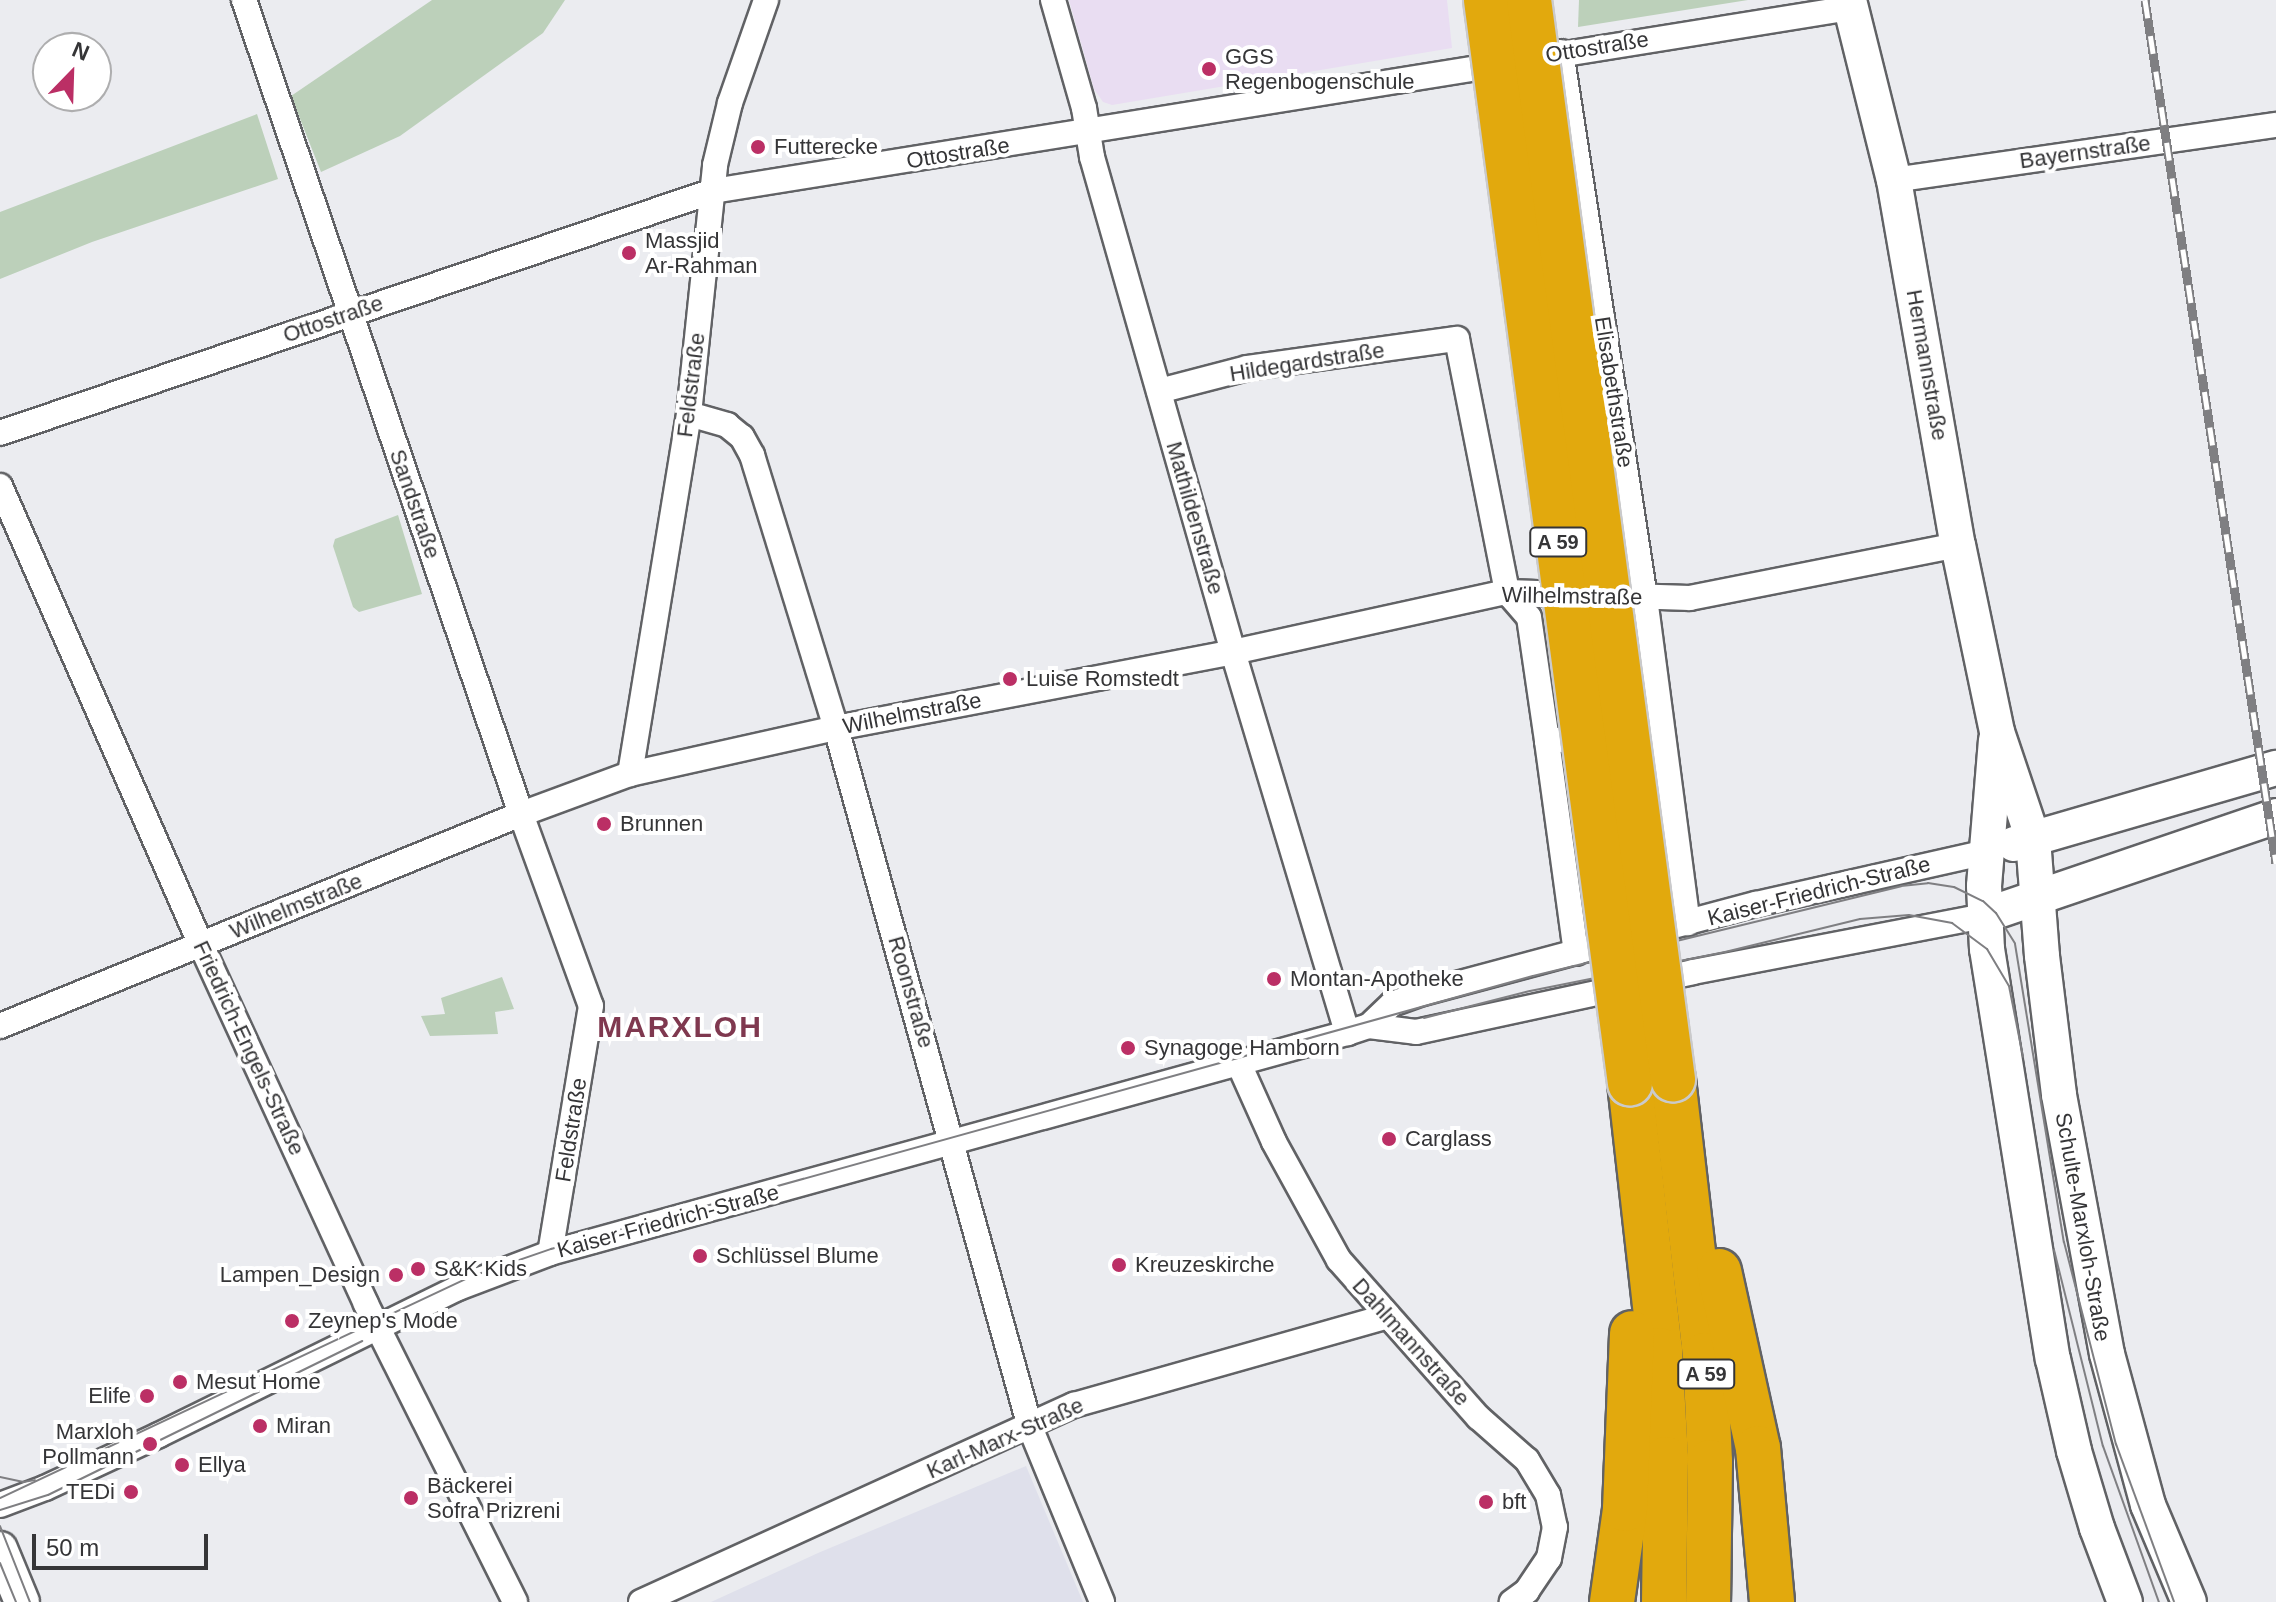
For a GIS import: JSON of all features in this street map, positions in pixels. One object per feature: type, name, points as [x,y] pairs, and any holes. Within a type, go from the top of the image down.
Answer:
[{"type":"highway","name":"A 59","points":[[1486,0],[1638,1151],[1660,1350],[1666,1459],[1664,1602]]},
{"type":"highway","name":"A 59","points":[[1529,0],[1682,1146],[1705,1355],[1710,1462],[1708,1602]]},
{"type":"highway","points":[[1682,1146],[1732,1325],[1758,1448],[1772,1602]]},
{"type":"highway","points":[[1612,1602],[1629,1458],[1638,1151]]},
{"type":"main road","name":"Hermannstraße","points":[[1849,4],[1894,180],[1958,545],[1997,732],[2033,839]]},
{"type":"main road","name":"Hermannstraße","points":[[1983,916],[1997,732]]},
{"type":"main road","name":"Kaiser-Friedrich-Straße","points":[[1987,852],[2276,768]]},
{"type":"main road","name":"Kaiser-Friedrich-Straße","points":[[1983,916],[2276,816]]},
{"type":"main road","name":"Schulte-Marxloh-Straße","points":[[2033,839],[2059,1095],[2107,1354],[2148,1505],[2189,1602]]},
{"type":"main road","points":[[1983,916],[2053,1359],[2074,1451],[2097,1528],[2125,1602]]},
{"type":"main road","points":[[0,1549],[22,1602]]},
{"type":"street","name":"Sandstraße","points":[[244,0],[521,814],[591,1006]]},
{"type":"street","name":"Feldstraße","points":[[630,774],[689,414],[713,191],[727,114],[766,0]]},
{"type":"street","name":"Mathildenstraße","points":[[1053,0],[1087,133],[1233,652],[1358,1029]]},
{"type":"street","name":"Ottostraße","points":[[0,433],[713,191],[1087,133],[1849,4]]},
{"type":"street","name":"Elisabethstraße","points":[[1561,52],[1645,598],[1688,923]]},
{"type":"street","name":"Bayernstraße","points":[[1894,180],[2276,125]]},
{"type":"street","name":"Hildegardstraße","points":[[1159,391],[1247,368],[1457,339],[1507,592]]},
{"type":"street","name":"Roonstraße","points":[[689,414],[727,425],[742,437],[752,455],[836,728],[1030,1427],[1102,1602]]},
{"type":"street","name":"Friedrich-Engels-Straße","points":[[0,486],[201,945],[377,1327],[515,1602]]},
{"type":"street","name":"Wilhelmstraße","points":[[0,1026],[521,814],[630,774],[836,728],[1233,652],[1507,592],[1690,598],[1958,545]]},
{"type":"street","points":[[1507,592],[1529,617],[1576,953]]},
{"type":"street","points":[[1547,741],[1662,732]]},
{"type":"street","name":"Kaiser-Friedrich-Straße","points":[[1358,1029],[1405,998],[1875,875],[1987,852]]},
{"type":"street","name":"Kaiser-Friedrich-Straße","points":[[0,1505],[116,1455],[458,1288],[550,1253],[1358,1029],[1416,1032],[1693,972],[1983,916]]},
{"type":"street","name":"Feldstraße","points":[[550,1253],[591,1006]]},
{"type":"street","name":"Dahlmannstraße","points":[[1239,1064],[1274,1142],[1339,1260],[1386,1317],[1478,1417],[1527,1460],[1548,1495],[1555,1527],[1549,1558],[1527,1591],[1512,1602]]},
{"type":"street","name":"Karl-Marx-Straße","points":[[641,1602],[1074,1405],[1386,1317]]},
{"type":"shaded area","name":"GGS Regenbogenschule","points":[[1069,0],[1447,0],[1452,48],[1112,105],[1103,102],[1094,89]]},
{"type":"shaded area","points":[[1026,1466],[1083,1602],[711,1602],[818,1553]]},
{"type":"green space","points":[[432,0],[565,0],[543,33],[400,136],[321,172],[291,96]]},
{"type":"green space","points":[[1579,0],[1748,0],[1578,27]]},
{"type":"green space","points":[[257,114],[278,179],[92,242],[0,279],[0,212]]},
{"type":"green space","points":[[398,515],[422,594],[359,612],[353,607],[333,546],[335,539]]},
{"type":"green space","points":[[502,977],[514,1009],[495,1012],[498,1034],[430,1036],[421,1016],[445,1014],[441,998]]},
{"type":"tram line","points":[[0,1498],[470,1277],[551,1249],[1533,976],[1901,886],[1928,883],[1954,887],[1983,901],[1996,913],[2015,944],[2064,1242],[2116,1444],[2174,1602]]},
{"type":"tram line","points":[[1424,1018],[1530,991],[1725,952],[1860,919],[1909,915],[1952,923],[1987,949],[2009,986],[2023,1057]]},
{"type":"tram line","points":[[2054,1250],[2103,1446],[2159,1602]]},
{"type":"tram line","points":[[0,1510],[48,1495],[362,1341]]},
{"type":"tram line","points":[[0,1477],[23,1482],[35,1480]]},
{"type":"tram line","points":[[0,1526],[30,1602]]},
{"type":"tram line","points":[[0,1563],[16,1602]]},
{"type":"railway","points":[[2145,0],[2276,863]]},
{"type":"place","name":"GGS Regenbogenschule","points":[[1209,69]]},
{"type":"place","name":"Futterecke","points":[[758,147]]},
{"type":"place","name":"Massjid Ar-Rahman","points":[[629,253]]},
{"type":"place","name":"Luise Romstedt","points":[[1010,679]]},
{"type":"place","name":"Brunnen","points":[[604,824]]},
{"type":"place","name":"Montan-Apotheke","points":[[1274,979]]},
{"type":"place","name":"Synagoge Hamborn","points":[[1128,1048]]},
{"type":"place","name":"Carglass","points":[[1389,1139]]},
{"type":"place","name":"Schlüssel Blume","points":[[700,1256]]},
{"type":"place","name":"Kreuzeskirche","points":[[1119,1265]]},
{"type":"place","name":"S&K Kids","points":[[418,1269]]},
{"type":"place","name":"Lampen_Design","points":[[396,1275]]},
{"type":"place","name":"Zeynep's Mode","points":[[292,1321]]},
{"type":"place","name":"Mesut Home","points":[[180,1382]]},
{"type":"place","name":"Elife","points":[[147,1396]]},
{"type":"place","name":"Miran","points":[[260,1426]]},
{"type":"place","name":"Marxloh Pollmann","points":[[150,1444]]},
{"type":"place","name":"Ellya","points":[[182,1465]]},
{"type":"place","name":"TEDi","points":[[131,1492]]},
{"type":"place","name":"Bäckerei Sofra Prizreni","points":[[411,1498]]},
{"type":"place","name":"bft","points":[[1486,1502]]},
{"type":"district","name":"MARXLOH","points":[[680,1027]]}]
